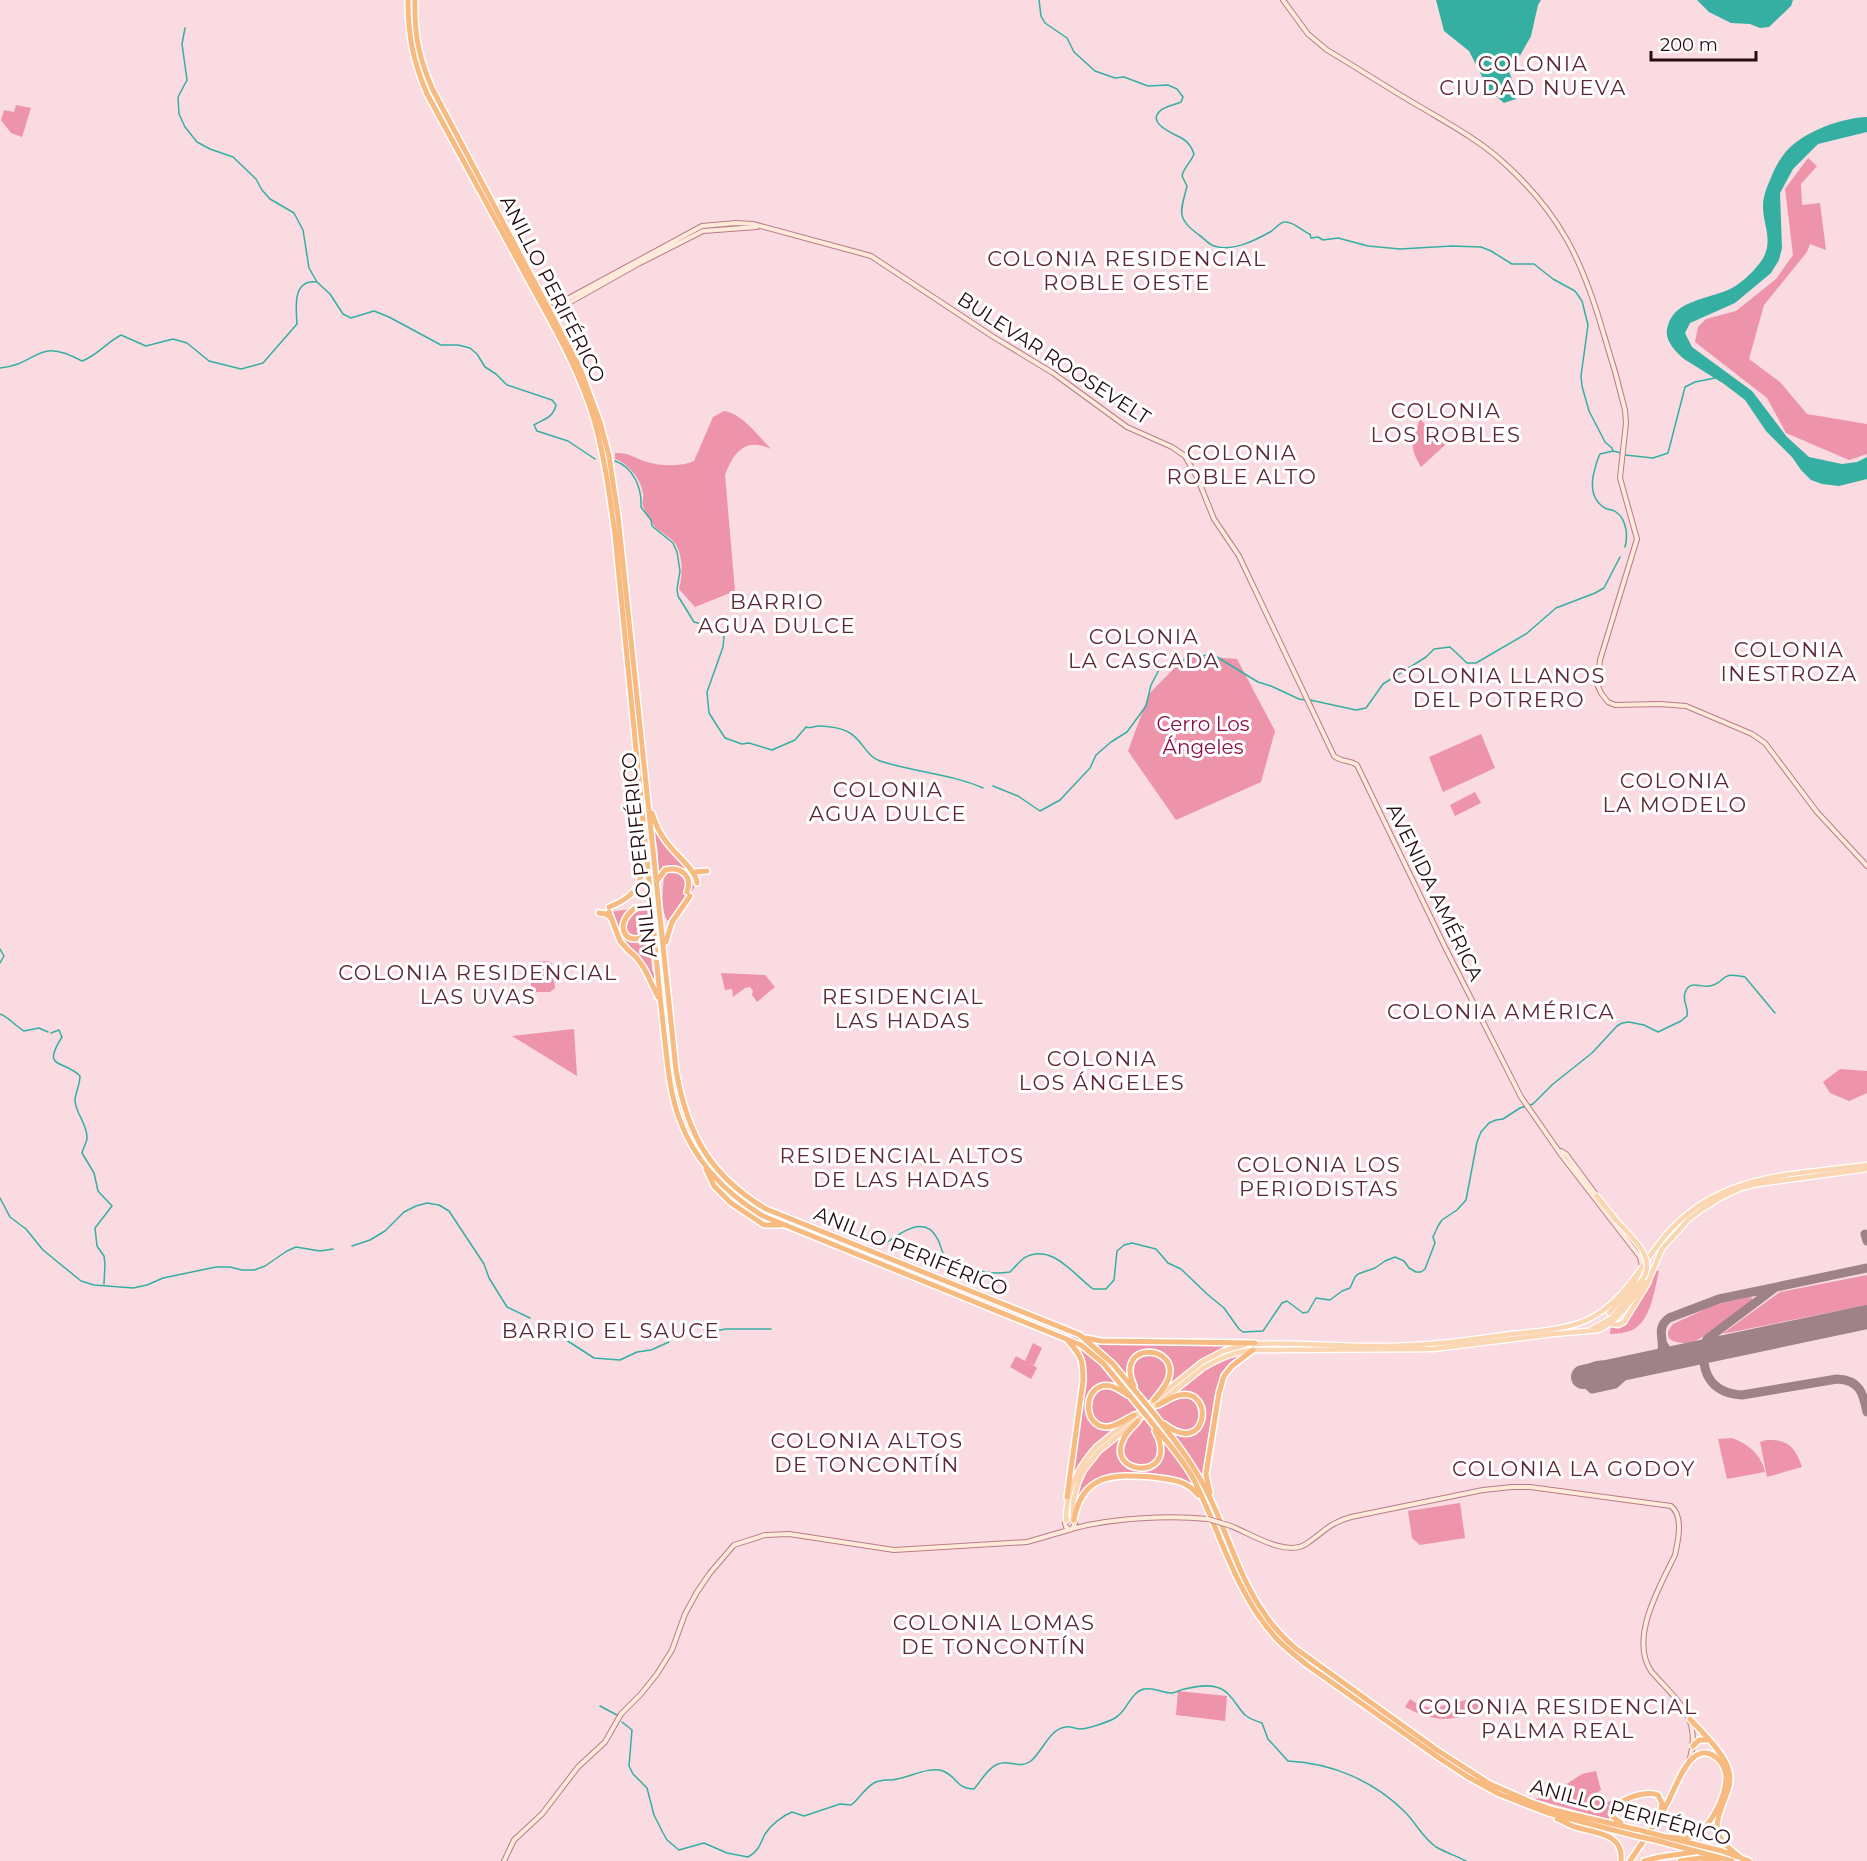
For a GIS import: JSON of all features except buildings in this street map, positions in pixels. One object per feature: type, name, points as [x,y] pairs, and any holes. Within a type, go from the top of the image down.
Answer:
[{"type":"highway","name":"ANILLO PERIFÉRICO","points":[[408,0],[411,46],[427,94],[565,349],[594,422],[608,479],[614,528],[651,910],[674,1103],[686,1135],[714,1186],[730,1203],[764,1225],[785,1226],[1081,1345],[1110,1370],[1186,1466],[1246,1596],[1259,1617],[1290,1652],[1468,1778],[1499,1794],[1548,1813],[1639,1832]]},
{"type":"highway","name":"ANILLO PERIFÉRICO","points":[[415,0],[414,20],[423,68],[580,368],[609,456],[618,516],[676,1070],[682,1104],[690,1127],[704,1152],[733,1185],[766,1209],[1080,1335],[1113,1364],[1188,1458],[1210,1498],[1252,1594],[1264,1615],[1294,1648],[1445,1755],[1490,1784],[1531,1802],[1732,1861]]},
{"type":"highway","points":[[648,803],[664,840],[679,859],[694,872],[697,883]]},
{"type":"highway","points":[[644,822],[643,871],[639,884],[626,898],[609,909],[624,946],[636,957],[648,974],[661,1005]]},
{"type":"highway","points":[[657,881],[665,870],[679,869],[684,872],[689,882],[688,894],[669,929],[665,962]]},
{"type":"highway","points":[[694,872],[707,871]]},
{"type":"highway","points":[[635,908],[626,916],[622,926],[625,935],[634,939],[641,939],[649,932],[651,910]]},
{"type":"highway","points":[[599,913],[606,914],[612,919]]},
{"type":"highway","points":[[1080,1335],[1101,1341],[1255,1343]]},
{"type":"highway","points":[[1065,1338],[1079,1353],[1083,1366],[1083,1381],[1067,1497]]},
{"type":"highway","points":[[1210,1498],[1206,1474],[1219,1393],[1224,1376],[1232,1366],[1253,1350]]},
{"type":"highway","points":[[1139,1396],[1131,1379],[1130,1365],[1139,1355],[1156,1352],[1166,1359],[1170,1370],[1166,1385],[1156,1402]]},
{"type":"highway","points":[[1130,1395],[1111,1386],[1100,1387],[1090,1395],[1089,1414],[1096,1423],[1108,1427],[1136,1418]]},
{"type":"highway","points":[[1156,1402],[1185,1395],[1200,1403],[1203,1416],[1195,1430],[1184,1434],[1172,1430],[1156,1417]]},
{"type":"highway","points":[[1136,1418],[1120,1448],[1128,1465],[1136,1469],[1145,1469],[1152,1465],[1159,1456],[1160,1444],[1150,1421]]},
{"type":"highway","points":[[1074,1521],[1077,1506],[1084,1494],[1100,1480],[1118,1475],[1180,1482],[1194,1491],[1207,1508]]},
{"type":"highway","points":[[1690,1719],[1726,1763],[1730,1785],[1717,1821],[1718,1835],[1726,1847],[1740,1857]]},
{"type":"highway","points":[[1668,1837],[1687,1838],[1694,1835],[1706,1827],[1714,1815],[1725,1786],[1726,1776],[1719,1760],[1693,1748],[1699,1740],[1708,1741]]},
{"type":"highway","points":[[1629,1861],[1659,1817],[1689,1762],[1698,1754],[1707,1753]]},
{"type":"highway","points":[[1639,1832],[1616,1821],[1612,1808],[1640,1795],[1653,1793],[1661,1798],[1659,1817]]},
{"type":"highway","points":[[1548,1813],[1575,1826],[1611,1838],[1620,1847],[1621,1861]]},
{"type":"highway","name":"ANILLO PERIFÉRICO","points":[[1656,1838],[1668,1837],[1749,1861]]},
{"type":"highway","points":[[1644,1861],[1700,1852]]},
{"type":"highway","points":[[1680,1861],[1700,1857],[1718,1861]]},
{"type":"main road","points":[[1283,0],[1308,34],[1317,42],[1483,146],[1518,176],[1545,205],[1572,248],[1592,294],[1625,410],[1626,423],[1620,478],[1637,538],[1597,672],[1597,684],[1601,693],[1608,702],[1615,705],[1686,706],[1752,734],[1765,743],[1817,812],[1867,866]]},
{"type":"main road","name":"BULEVAR ROOSEVELT","points":[[559,306],[702,231],[758,227],[871,256],[992,336],[1044,367],[1127,427],[1172,447],[1185,456],[1197,477],[1214,519],[1239,556],[1334,756],[1339,759]]},
{"type":"main road","points":[[546,301],[559,306],[556,321]]},
{"type":"main road","name":"AVENIDA AMÉRICA","points":[[1339,759],[1357,765],[1435,927],[1521,1097],[1560,1150]]},
{"type":"main road","points":[[1560,1150],[1566,1154],[1637,1249],[1649,1256]]},
{"type":"main road","points":[[1560,1150],[1562,1156],[1640,1257],[1638,1277],[1609,1313]]},
{"type":"main road","points":[[1071,1529],[1066,1527],[1067,1497],[1086,1458],[1096,1447],[1156,1402],[1202,1362],[1233,1347],[1255,1343],[1378,1346],[1433,1344],[1572,1325],[1594,1316],[1612,1302],[1669,1231],[1709,1199],[1733,1187],[1763,1179],[1867,1167]]},
{"type":"main road","points":[[1611,1324],[1618,1325],[1624,1322],[1648,1283],[1662,1249],[1689,1219],[1701,1210],[1730,1193],[1757,1184],[1867,1167]]},
{"type":"main road","points":[[1589,1330],[1612,1318],[1648,1271],[1646,1258],[1639,1246],[1597,1196]]},
{"type":"main road","points":[[1156,1402],[1219,1359],[1253,1350],[1433,1349],[1599,1330],[1617,1318],[1651,1275]]},
{"type":"main road","points":[[1071,1529],[1074,1521],[1073,1502],[1084,1470],[1099,1451],[1136,1418]]},
{"type":"main road","points":[[504,1861],[514,1840],[542,1814],[578,1767],[605,1742],[621,1714],[657,1674],[672,1650],[685,1614],[710,1573],[734,1545],[765,1534],[789,1534],[894,1550],[1027,1542],[1088,1524],[1151,1518],[1208,1519],[1231,1526],[1267,1542],[1294,1549],[1308,1543],[1333,1523],[1350,1517],[1483,1490],[1530,1487],[1671,1506],[1677,1511],[1679,1518],[1677,1546],[1650,1610],[1644,1630],[1643,1649],[1647,1666],[1690,1719],[1694,1732],[1689,1762]]},
{"type":"main road","points":[[1055,1533],[1066,1522],[1088,1524]]},
{"type":"green space","points":[[16,105],[31,108],[22,137],[11,133],[1,120],[4,110],[14,112]]},
{"type":"green space","points":[[1808,158],[1817,166],[1801,184],[1802,205],[1820,203],[1826,250],[1810,244],[1807,252],[1764,305],[1749,359],[1780,382],[1807,414],[1867,424],[1867,454],[1849,460],[1786,433],[1767,398],[1695,342],[1698,327],[1706,319],[1736,311],[1776,279],[1793,255],[1785,189]]},
{"type":"green space","points":[[724,411],[738,416],[771,449],[754,445],[747,446],[737,454],[728,467],[725,475],[735,591],[695,607],[679,589],[682,565],[678,548],[653,524],[643,506],[640,483],[629,468],[615,459],[615,453],[624,453],[647,462],[664,465],[694,461],[713,417]]},
{"type":"green space","points":[[1420,419],[1445,445],[1421,467],[1413,448]]},
{"type":"green space","name":"Cerro Los Ángeles","points":[[1187,655],[1237,659],[1275,731],[1261,782],[1176,820],[1128,751],[1149,694]]},
{"type":"green space","points":[[1481,734],[1495,768],[1443,792],[1429,757]]},
{"type":"green space","points":[[1475,792],[1481,803],[1455,816],[1450,805]]},
{"type":"green space","points":[[651,826],[656,826],[664,840],[694,872],[697,883],[671,925],[663,908],[664,876],[656,874],[658,850]]},
{"type":"green space","points":[[647,907],[652,970],[658,979],[659,988],[654,989],[648,974],[624,946],[609,912]]},
{"type":"green space","points":[[535,962],[552,963],[555,988],[550,992],[534,992],[531,987],[530,965]]},
{"type":"green space","points":[[721,973],[765,975],[775,987],[757,1002],[750,987],[733,997],[732,989],[725,990]]},
{"type":"green space","points":[[574,1029],[577,1076],[512,1036]]},
{"type":"green space","points":[[1840,1069],[1867,1071],[1867,1093],[1849,1101],[1830,1093],[1823,1082]]},
{"type":"green space","points":[[1654,1270],[1659,1271],[1650,1306],[1643,1321],[1630,1331],[1610,1334],[1611,1324],[1621,1324]]},
{"type":"green space","points":[[1867,1275],[1867,1305],[1722,1334],[1780,1292]]},
{"type":"green space","points":[[1751,1297],[1753,1300],[1699,1339],[1681,1343],[1670,1339],[1668,1335],[1673,1324],[1714,1305]]},
{"type":"green space","points":[[1080,1335],[1091,1339],[1255,1343],[1253,1350],[1224,1376],[1206,1474],[1210,1498],[1207,1508],[1194,1490],[1180,1481],[1109,1476],[1084,1494],[1073,1520],[1066,1520],[1083,1381],[1079,1353],[1065,1338]]},
{"type":"green space","points":[[1033,1343],[1042,1348],[1034,1365],[1030,1363],[1037,1368],[1031,1379],[1010,1367],[1016,1356],[1025,1361]]},
{"type":"green space","points":[[1732,1438],[1753,1450],[1765,1472],[1727,1479],[1718,1439]]},
{"type":"green space","points":[[1780,1441],[1790,1446],[1797,1454],[1802,1467],[1767,1477],[1760,1442]]},
{"type":"green space","points":[[1460,1503],[1465,1538],[1420,1545],[1412,1538],[1408,1511]]},
{"type":"green space","points":[[1178,1691],[1227,1696],[1225,1721],[1176,1715]]},
{"type":"green space","points":[[1481,1697],[1483,1706],[1480,1711],[1450,1719],[1433,1718],[1405,1707],[1410,1699],[1420,1706],[1434,1708]]},
{"type":"green space","points":[[1596,1771],[1601,1790],[1594,1795],[1598,1797],[1601,1805],[1612,1800],[1614,1803],[1610,1811],[1611,1820],[1534,1799],[1547,1797],[1582,1774]]},
{"type":"shaded area","points":[[1436,0],[1541,0],[1531,36],[1517,61],[1505,58],[1515,88],[1516,99],[1504,103],[1489,90],[1469,51],[1444,31]]},
{"type":"shaded area","points":[[1697,0],[1793,0],[1791,6],[1769,27],[1760,28],[1750,24],[1731,23],[1709,12]]},
{"type":"shaded area","points":[[1867,117],[1867,132],[1818,144],[1793,169],[1780,193],[1782,248],[1779,260],[1771,273],[1735,303],[1690,323],[1685,333],[1692,347],[1752,391],[1787,437],[1809,457],[1842,464],[1857,462],[1867,457],[1867,479],[1839,486],[1811,480],[1766,431],[1745,400],[1677,352],[1668,340],[1667,330],[1672,316],[1678,310],[1695,301],[1732,288],[1748,276],[1762,260],[1768,240],[1763,214],[1764,196],[1774,170],[1787,151],[1795,143],[1820,128],[1848,119]]},
{"type":"waterway","points":[[1039,0],[1041,16],[1045,23],[1067,38],[1074,52],[1095,71],[1115,78],[1124,77],[1148,86],[1168,85],[1177,89],[1183,97],[1181,102],[1160,111],[1157,120],[1163,128],[1185,140],[1194,154],[1182,176],[1187,186],[1182,214],[1186,224],[1212,245],[1228,248],[1243,245],[1270,232],[1281,223],[1288,222],[1310,234],[1311,238],[1318,237],[1323,240],[1338,238],[1368,246],[1400,249],[1481,247],[1512,264],[1534,264],[1553,279],[1575,291],[1582,301],[1588,325],[1581,376],[1582,386],[1589,411],[1605,442],[1613,451]]},
{"type":"waterway","points":[[185,28],[182,44],[187,80],[178,97],[179,114],[185,127],[197,142],[233,157],[256,179],[270,199],[294,213],[303,230],[309,268],[317,282],[330,294],[343,314],[351,318],[374,311],[441,345],[470,348],[485,367],[507,385],[552,400],[556,405],[555,409],[548,418],[534,425],[537,431],[568,441],[595,459]]},
{"type":"waterway","points":[[0,368],[13,366],[46,351],[67,354],[82,361],[121,335],[146,346],[173,339],[187,343],[209,361],[241,369],[263,363],[297,324],[296,303],[299,290],[309,282],[317,282]]},
{"type":"waterway","points":[[1625,455],[1653,458],[1668,453],[1685,387],[1695,382],[1715,378]]},
{"type":"waterway","points":[[1621,453],[1613,451],[1600,454],[1592,486],[1599,503],[1620,515],[1626,533],[1625,547]]},
{"type":"waterway","points":[[615,461],[627,468],[636,479],[641,507],[651,520],[652,526],[673,543],[680,571],[678,596],[694,622],[721,629],[724,636],[723,647],[707,692],[709,713],[725,738],[772,750],[795,740],[806,727],[835,728],[847,731],[854,736],[875,759],[958,779],[983,788]]},
{"type":"waterway","points":[[1310,700],[1356,710],[1366,708],[1383,684],[1426,657],[1434,649],[1450,647],[1467,663],[1476,663],[1526,634],[1556,608],[1604,588],[1620,557]]},
{"type":"waterway","points":[[993,786],[1018,796],[1040,811],[1060,800],[1090,768],[1096,755],[1127,732],[1146,706],[1151,685],[1160,668],[1170,667],[1191,657],[1209,655],[1217,657],[1258,682],[1305,700]]},
{"type":"waterway","points":[[0,949],[4,956],[0,963]]},
{"type":"waterway","points":[[882,1246],[910,1228],[925,1227],[932,1231],[948,1260],[984,1272],[1002,1273],[1010,1272],[1024,1258],[1034,1254],[1043,1254],[1061,1262],[1093,1289],[1106,1289],[1114,1280],[1117,1251],[1124,1245],[1132,1243],[1156,1249],[1168,1263],[1181,1269],[1224,1308],[1243,1332],[1263,1331],[1282,1303],[1287,1301],[1303,1313],[1308,1312],[1316,1298],[1330,1300],[1350,1288],[1358,1274],[1395,1257],[1404,1261],[1416,1272],[1425,1269],[1435,1243],[1433,1237],[1438,1226],[1466,1200],[1481,1132],[1489,1123],[1503,1119],[1520,1108],[1533,1104],[1553,1084],[1592,1053],[1617,1026],[1629,1022],[1644,1025],[1658,1032],[1687,1016],[1684,996],[1689,986],[1710,986],[1731,975],[1745,977],[1775,1013]]},
{"type":"waterway","points":[[0,1014],[24,1031],[39,1028],[48,1032]]},
{"type":"waterway","points":[[51,1033],[59,1030],[62,1037],[56,1047],[54,1059],[80,1076],[75,1101],[87,1134],[82,1153],[94,1173],[98,1191],[112,1206],[95,1228],[97,1246],[104,1256],[104,1284]]},
{"type":"waterway","points":[[0,1198],[10,1217],[26,1229],[43,1250],[81,1281],[94,1285],[133,1288],[163,1278],[216,1267],[254,1270],[296,1247],[320,1251],[333,1249]]},
{"type":"waterway","points":[[352,1246],[370,1240],[385,1231],[404,1212],[416,1206],[427,1203],[439,1205],[449,1211],[484,1264],[489,1278],[507,1307],[530,1318]]},
{"type":"waterway","points":[[704,1333],[726,1329],[771,1329]]},
{"type":"waterway","points":[[548,1332],[560,1336],[594,1358],[620,1360],[669,1342]]},
{"type":"waterway","points":[[622,1722],[632,1730],[629,1766],[633,1774],[647,1788],[654,1815],[667,1840],[679,1850],[704,1843],[727,1853],[748,1857],[757,1850],[770,1827],[792,1812],[804,1816],[840,1804],[851,1805],[877,1782],[932,1770],[948,1773],[960,1785],[974,1789],[987,1772],[1000,1763],[1022,1764],[1031,1761],[1051,1736],[1060,1729],[1068,1727],[1084,1729],[1115,1718],[1139,1691],[1151,1689],[1174,1693],[1184,1689],[1212,1686],[1225,1691],[1245,1715],[1262,1723],[1268,1739],[1288,1761],[1320,1765],[1366,1783],[1393,1801],[1436,1847],[1466,1861]]},
{"type":"waterway","points":[[600,1706],[617,1715]]},
{"type":"taxiway","points":[[1865,1234],[1867,1241]]},
{"type":"taxiway","points":[[1652,1362],[1662,1352],[1662,1329],[1669,1318],[1719,1299],[1867,1268]]},
{"type":"taxiway","points":[[1776,1287],[1707,1339],[1704,1360],[1709,1378],[1721,1390],[1742,1395],[1837,1379],[1845,1380],[1856,1385],[1862,1393],[1867,1412]]},
{"type":"taxiway","points":[[1663,1344],[1668,1352],[1681,1356]]},
{"type":"taxiway","points":[[1611,1371],[1603,1365],[1589,1369],[1586,1376],[1588,1385],[1592,1389],[1615,1384],[1635,1366]]},
{"type":"runway","points":[[1583,1377],[1867,1317]]},
{"type":"district","name":"COLONIA CIUDAD NUEVA","points":[[1533,75]]},
{"type":"district","name":"COLONIA RESIDENCIAL ROBLE OESTE","points":[[1127,270]]},
{"type":"district","name":"COLONIA LOS ROBLES","points":[[1446,422]]},
{"type":"district","name":"COLONIA ROBLE ALTO","points":[[1242,464]]},
{"type":"district","name":"BARRIO AGUA DULCE","points":[[777,613]]},
{"type":"district","name":"COLONIA LA CASCADA","points":[[1144,648]]},
{"type":"district","name":"COLONIA INESTROZA","points":[[1789,661]]},
{"type":"district","name":"COLONIA LLANOS DEL POTRERO","points":[[1499,687]]},
{"type":"district","name":"COLONIA LA MODELO","points":[[1675,792]]},
{"type":"district","name":"COLONIA AGUA DULCE","points":[[888,801]]},
{"type":"district","name":"COLONIA RESIDENCIAL LAS UVAS","points":[[478,984]]},
{"type":"district","name":"RESIDENCIAL LAS HADAS","points":[[903,1008]]},
{"type":"district","name":"COLONIA AMÉRICA","points":[[1501,1011]]},
{"type":"district","name":"COLONIA LOS ÁNGELES","points":[[1102,1070]]},
{"type":"district","name":"RESIDENCIAL ALTOS DE LAS HADAS","points":[[902,1167]]},
{"type":"district","name":"COLONIA LOS PERIODISTAS","points":[[1319,1176]]},
{"type":"district","name":"BARRIO EL SAUCE","points":[[611,1330]]},
{"type":"district","name":"COLONIA ALTOS DE TONCONTÍN","points":[[867,1452]]},
{"type":"district","name":"COLONIA LA GODOY","points":[[1574,1468]]},
{"type":"district","name":"COLONIA LOMAS DE TONCONTÍN","points":[[994,1634]]},
{"type":"district","name":"COLONIA RESIDENCIAL PALMA REAL","points":[[1558,1718]]}]
